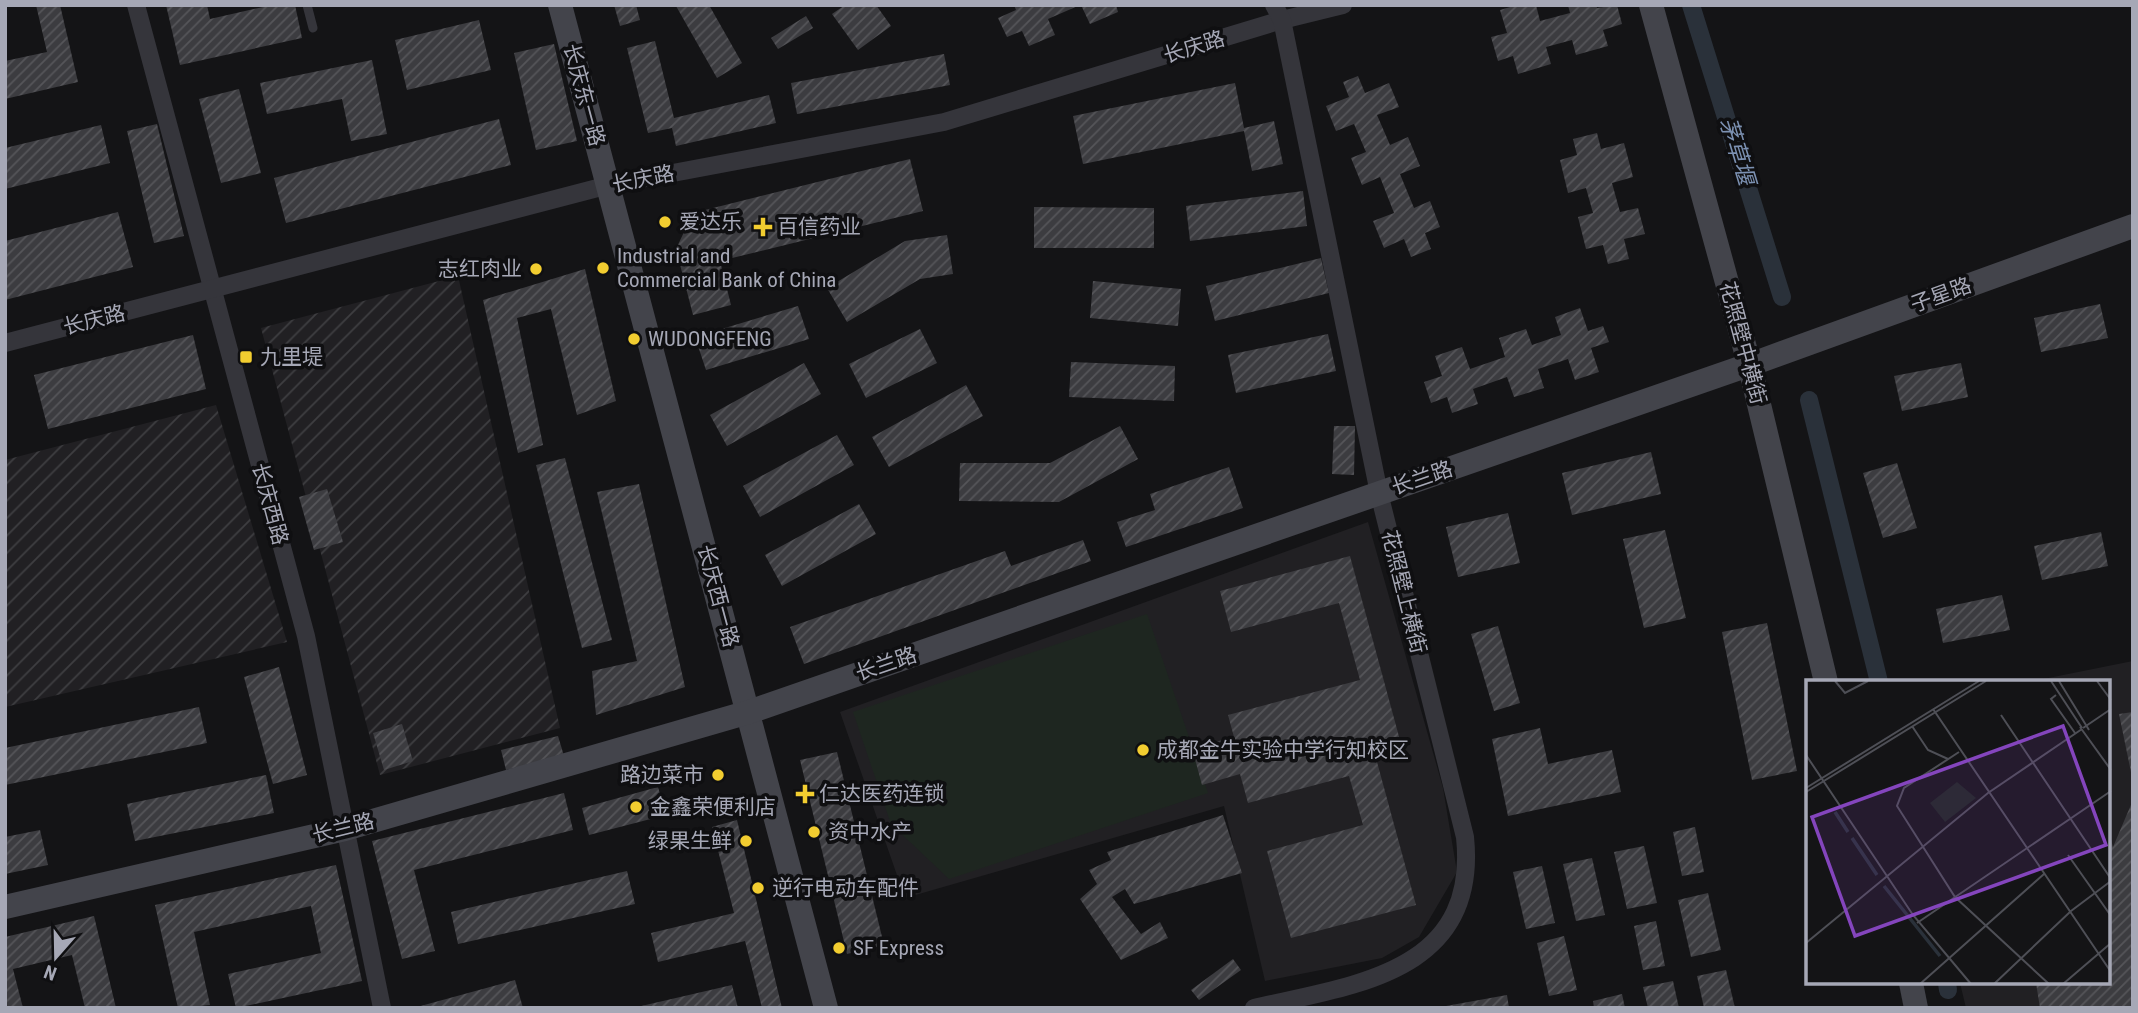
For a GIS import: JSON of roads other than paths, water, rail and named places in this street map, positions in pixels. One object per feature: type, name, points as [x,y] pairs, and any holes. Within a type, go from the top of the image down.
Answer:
[{"type":"street","name":"长庆西路","points":[[136,5],[306,636],[382,1008]]},
{"type":"street","name":"长庆东一路","points":[[560,5],[609,185]]},
{"type":"street","name":"长庆路","points":[[5,343],[609,185],[944,122],[1278,13],[1343,5]]},
{"type":"street","name":"花照壁中横街","points":[[1651,5],[1756,361],[1826,680]]},
{"type":"street","name":"花照壁中横街","points":[[1667,5],[1839,680]]},
{"type":"street","name":"花照壁上横街","points":[[1254,1008],[1366,982],[1394,971],[1437,939],[1454,914],[1468,864],[1465,837],[1379,493],[1278,13]]},
{"type":"street","name":"长庆西一路","points":[[609,185],[827,1008]]},
{"type":"street","name":"子星路","points":[[1756,361],[2133,226]]},
{"type":"street","name":"长兰路","points":[[5,907],[345,829],[749,712],[1756,361]]},
{"type":"street","points":[[1895,985],[1901,1008]]},
{"type":"street","points":[[1911,985],[1916,1008]]},
{"type":"lane","points":[[307,5],[313,28]]},
{"type":"waterway","name":"茅草堰","points":[[1691,5],[1782,297]]},
{"type":"waterway","name":"茅草堰","points":[[1809,400],[1879,680]]},
{"type":"waterway","name":"茅草堰","points":[[1947,985],[1948,990]]},
{"type":"place","name":"爱达乐","points":[[665,222]]},
{"type":"place","name":"百信药业","points":[[763,227]]},
{"type":"place","name":"Industrial and Commercial Bank of China","points":[[603,268]]},
{"type":"place","name":"志红肉业","points":[[536,269]]},
{"type":"place","name":"WUDONGFENG","points":[[634,339]]},
{"type":"place","name":"九里堤","points":[[246,357]]},
{"type":"place","name":"成都金牛实验中学行知校区","points":[[1143,750]]},
{"type":"place","name":"路边菜市","points":[[718,775]]},
{"type":"place","name":"仁达医药连锁","points":[[805,794]]},
{"type":"place","name":"金鑫荣便利店","points":[[636,807]]},
{"type":"place","name":"资中水产","points":[[814,832]]},
{"type":"place","name":"绿果生鲜","points":[[746,841]]},
{"type":"place","name":"逆行电动车配件","points":[[758,888]]},
{"type":"place","name":"SF Express","points":[[839,948]]}]
